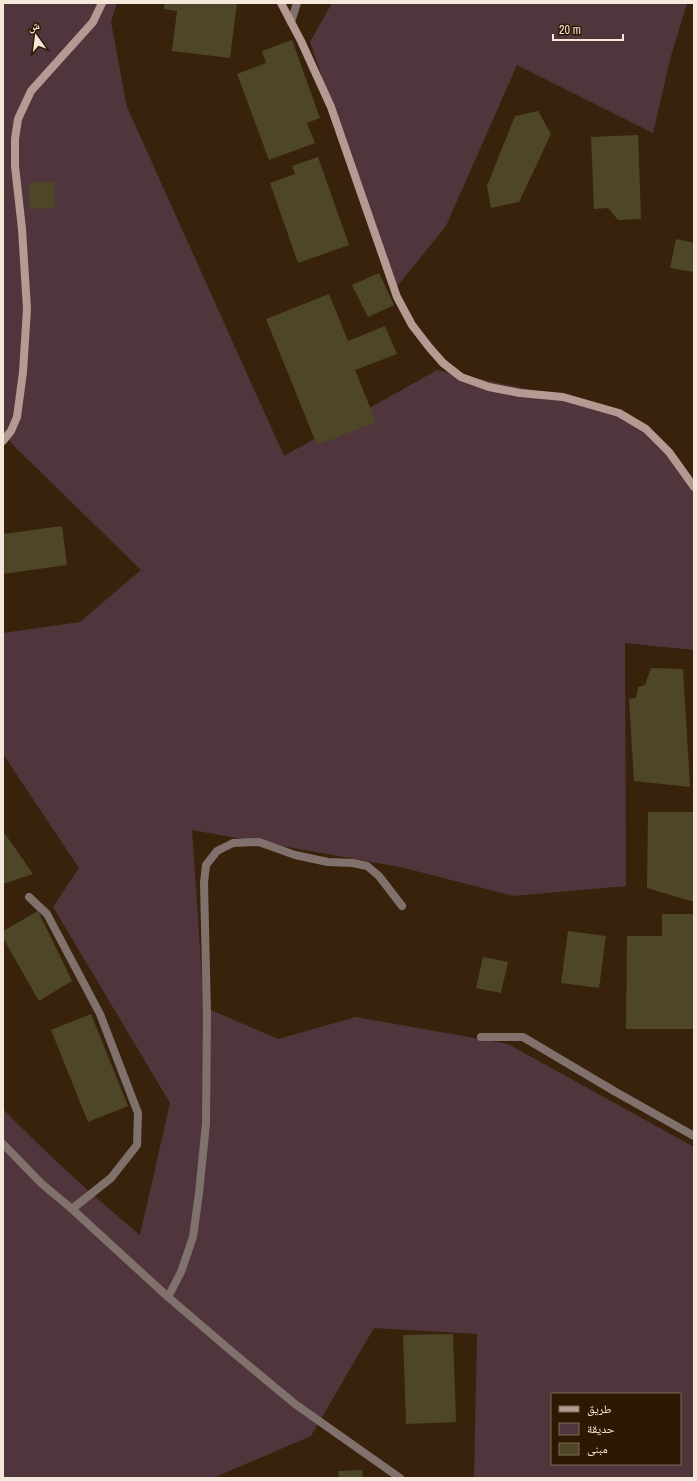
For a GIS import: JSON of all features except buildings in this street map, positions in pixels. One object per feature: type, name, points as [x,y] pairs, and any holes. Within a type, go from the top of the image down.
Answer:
[{"type":"street","points":[[3,441],[11,431],[17,417],[23,372],[27,309],[22,229],[15,166],[15,139],[18,119],[31,91],[93,22],[102,3]]},
{"type":"street","points":[[281,3],[331,107],[397,297],[412,325],[429,347],[443,363],[461,377],[489,387],[520,394],[564,397],[619,413],[646,429],[669,452],[694,487]]},
{"type":"street","points":[[291,22],[297,3]]},
{"type":"street","points":[[168,1297],[181,1272],[193,1237],[206,1124],[208,1015],[204,883],[206,864],[217,851],[233,843],[259,842],[295,855],[328,862],[367,866],[379,876],[402,906]]},
{"type":"street","points":[[29,897],[48,914],[100,1014],[138,1113],[137,1145],[111,1178],[72,1209]]},
{"type":"street","points":[[481,1037],[523,1037],[694,1136]]},
{"type":"street","points":[[3,1144],[42,1184],[72,1209],[168,1297],[295,1404],[400,1478]]},
{"type":"green space","points":[[3,3],[117,3],[111,22],[127,107],[284,456],[437,370],[588,402],[646,430],[694,487],[694,650],[625,643],[626,886],[514,896],[400,867],[192,830],[204,1007],[278,1039],[356,1017],[508,1044],[694,1147],[694,1478],[474,1478],[477,1334],[374,1328],[311,1436],[213,1478],[3,1478],[3,1109],[70,1174],[140,1235],[170,1103],[53,907],[79,868],[3,754],[3,633],[80,622],[141,570],[13,445],[3,432]]},
{"type":"green space","points":[[332,3],[687,3],[671,56],[653,133],[517,65],[446,226],[395,289],[310,42]]}]
